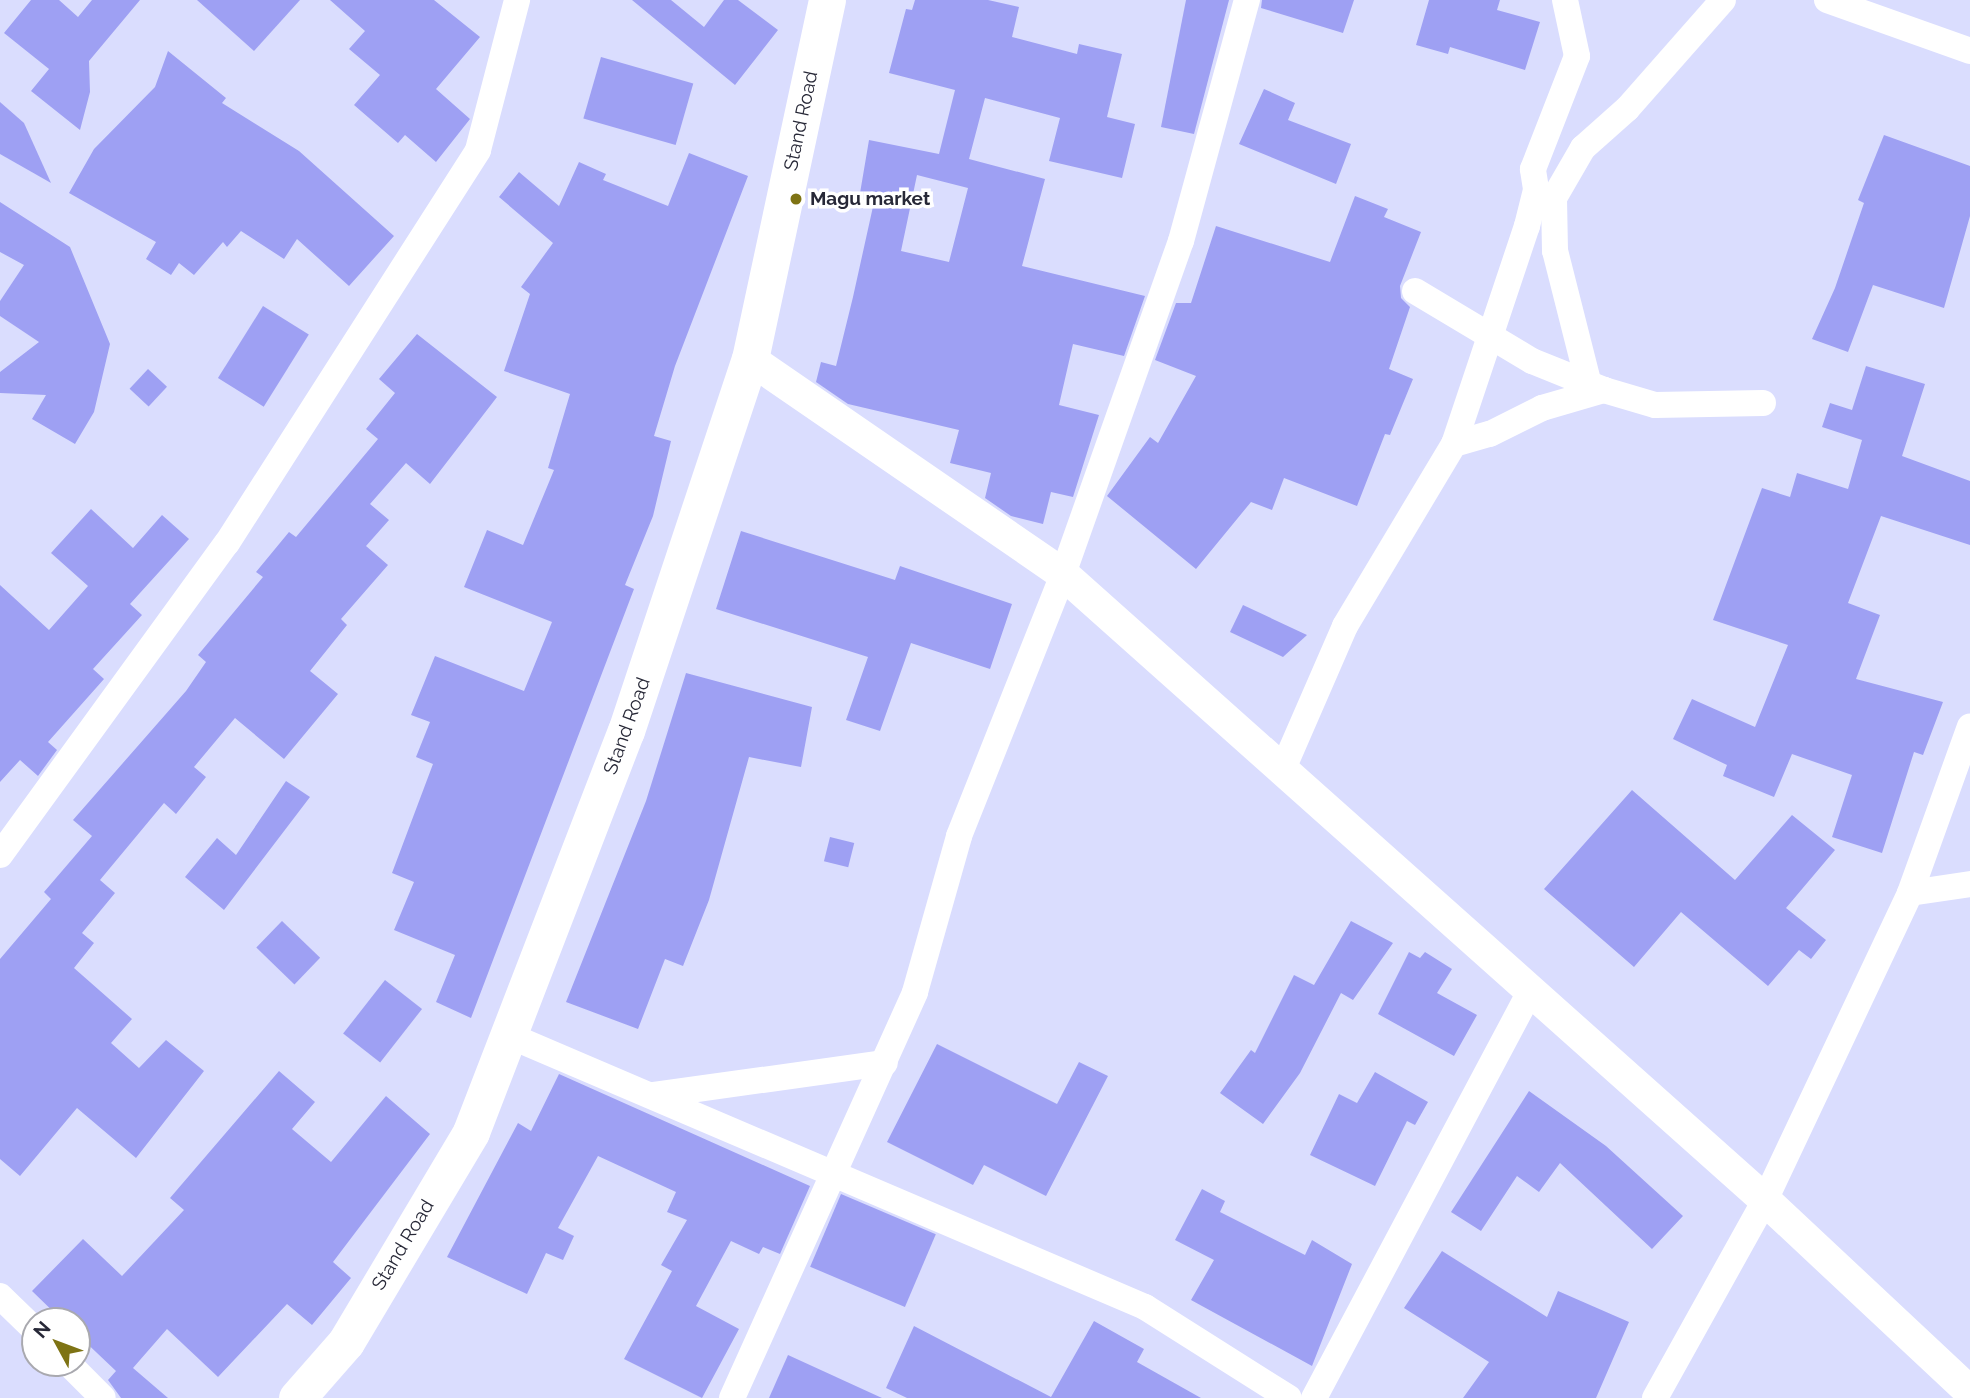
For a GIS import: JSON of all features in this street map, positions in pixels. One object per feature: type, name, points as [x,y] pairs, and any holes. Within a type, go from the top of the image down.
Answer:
[{"type":"main road","name":"Stand Road","points":[[297,1398],[346,1342],[471,1132],[626,731],[750,359],[827,0]]},
{"type":"street","points":[[0,855],[227,543],[478,150],[517,0]]},
{"type":"street","points":[[732,1398],[832,1171],[885,1063],[915,992],[959,836],[1063,573],[1181,241],[1247,0]]},
{"type":"street","points":[[1282,771],[1345,626],[1454,444],[1527,226],[1536,188],[1533,169],[1577,56],[1565,0]]},
{"type":"street","points":[[1596,388],[1555,251],[1554,198],[1583,148],[1627,109],[1723,0]]},
{"type":"street","points":[[1828,0],[1970,51]]},
{"type":"street","points":[[1415,291],[1490,338],[1596,388],[1655,405],[1763,403]]},
{"type":"street","points":[[750,359],[1063,573],[1529,993],[1765,1200],[1970,1392]]},
{"type":"street","points":[[1454,444],[1490,434],[1542,408],[1596,388]]},
{"type":"street","points":[[1654,1398],[1765,1200],[1910,893],[1970,726]]},
{"type":"street","points":[[1910,893],[1970,884]]},
{"type":"street","points":[[1314,1398],[1529,993]]},
{"type":"street","points":[[508,1035],[832,1171],[1145,1307],[1289,1398]]},
{"type":"street","points":[[652,1095],[885,1063]]},
{"type":"street","points":[[0,1296],[21,1317]]},
{"type":"street","points":[[82,1377],[103,1398]]},
{"type":"building","points":[[31,0],[59,0],[78,17],[92,0],[140,0],[89,61],[90,92],[80,130],[31,91],[49,69],[4,33]]},
{"type":"building","points":[[197,0],[300,0],[254,51]]},
{"type":"building","points":[[330,0],[434,0],[480,37],[436,89],[470,119],[436,162],[405,135],[398,143],[354,105],[380,75],[349,49],[365,31]]},
{"type":"building","points":[[632,0],[671,0],[704,27],[724,0],[738,0],[778,30],[735,85]]},
{"type":"building","points":[[915,0],[988,0],[1019,7],[1012,37],[1077,54],[1079,44],[1122,54],[1107,117],[1135,124],[1122,178],[1049,161],[1060,118],[985,98],[969,159],[1045,179],[1022,266],[1145,296],[1124,356],[1073,344],[1059,405],[1099,415],[1073,497],[1051,492],[1043,524],[1011,516],[985,498],[991,473],[950,463],[959,430],[848,404],[816,382],[821,362],[836,366],[874,202],[859,199],[869,140],[939,154],[955,90],[889,73],[906,9],[912,10]],"holes":[[[917,175],[968,188],[949,262],[901,251]]]},
{"type":"building","points":[[1186,0],[1229,0],[1194,134],[1161,127]]},
{"type":"building","points":[[1262,0],[1354,0],[1343,33],[1261,8]]},
{"type":"building","points":[[1429,0],[1500,0],[1497,10],[1540,22],[1525,70],[1450,47],[1448,54],[1416,45]]},
{"type":"building","points":[[168,51],[226,98],[222,103],[299,151],[394,236],[349,286],[297,239],[284,259],[241,231],[227,247],[223,242],[194,275],[179,263],[171,275],[146,259],[156,242],[69,193],[94,149],[155,87]]},
{"type":"building","points":[[601,57],[693,83],[676,145],[583,119]]},
{"type":"building","points":[[1264,89],[1295,103],[1288,120],[1351,144],[1336,184],[1239,144]]},
{"type":"building","points":[[0,102],[24,123],[51,183],[0,154]]},
{"type":"building","points":[[1884,135],[1970,166],[1970,216],[1944,308],[1873,285],[1848,352],[1812,339],[1835,288],[1864,203],[1858,200]]},
{"type":"building","points":[[689,153],[748,176],[675,366],[654,436],[671,441],[653,516],[625,585],[634,589],[471,1018],[436,1002],[455,955],[394,930],[414,882],[392,873],[433,764],[416,757],[430,722],[411,715],[435,656],[524,691],[552,622],[464,587],[487,530],[523,545],[554,470],[548,468],[570,394],[504,371],[530,294],[521,287],[553,243],[499,197],[519,172],[559,206],[579,162],[606,174],[603,180],[668,206]]},
{"type":"building","points":[[1355,196],[1388,209],[1384,217],[1421,232],[1400,286],[1401,298],[1410,307],[1389,369],[1413,379],[1390,435],[1385,434],[1357,506],[1284,478],[1272,510],[1251,502],[1196,569],[1107,496],[1150,437],[1158,443],[1196,376],[1155,360],[1176,303],[1191,303],[1216,226],[1330,262]]},
{"type":"building","points":[[0,202],[70,247],[110,344],[94,412],[75,444],[32,419],[46,395],[0,393],[0,372],[39,342],[0,316],[0,301],[24,265],[0,252]]},
{"type":"building","points":[[263,306],[309,335],[264,407],[218,378]]},
{"type":"building","points":[[417,334],[497,397],[430,484],[406,463],[370,504],[389,520],[366,546],[388,565],[341,619],[347,625],[310,671],[338,694],[284,759],[235,718],[194,767],[206,777],[176,814],[164,803],[100,880],[115,893],[82,933],[94,943],[74,968],[132,1019],[111,1043],[139,1068],[166,1040],[204,1071],[136,1158],[77,1108],[20,1176],[0,1159],[0,959],[51,899],[44,892],[92,836],[73,820],[186,691],[206,662],[198,655],[263,577],[256,572],[289,532],[296,537],[378,439],[366,429],[395,393],[379,379]]},
{"type":"building","points":[[1866,366],[1925,384],[1902,456],[1970,481],[1970,545],[1881,516],[1848,603],[1880,615],[1856,679],[1943,702],[1923,755],[1914,752],[1882,853],[1832,837],[1852,775],[1792,754],[1774,797],[1723,776],[1727,765],[1673,739],[1692,699],[1755,727],[1788,645],[1713,620],[1762,488],[1790,497],[1797,473],[1848,489],[1862,440],[1822,427],[1830,403],[1852,410]]},
{"type":"building","points":[[148,369],[167,387],[149,406],[130,389]]},
{"type":"building","points":[[91,509],[133,548],[162,515],[189,539],[130,604],[142,615],[93,669],[104,679],[48,742],[57,750],[38,776],[20,760],[0,782],[0,585],[49,630],[88,586],[51,553]]},
{"type":"building","points":[[741,531],[895,580],[900,566],[1012,604],[990,669],[911,643],[880,731],[846,720],[868,657],[716,609]]},
{"type":"building","points":[[1243,605],[1307,635],[1283,657],[1230,632]]},
{"type":"building","points":[[686,673],[812,707],[801,767],[749,757],[709,900],[683,966],[665,959],[638,1029],[566,1002],[646,801]]},
{"type":"building","points":[[286,781],[310,797],[224,910],[185,877],[217,838],[236,855]]},
{"type":"building","points":[[1632,790],[1735,880],[1792,815],[1835,850],[1786,908],[1826,940],[1811,959],[1799,950],[1768,986],[1681,912],[1634,967],[1544,889]]},
{"type":"building","points":[[830,837],[854,843],[848,867],[824,861]]},
{"type":"building","points":[[282,921],[320,958],[294,984],[256,948]]},
{"type":"building","points":[[1351,921],[1393,943],[1353,1000],[1341,993],[1300,1073],[1263,1124],[1220,1093],[1251,1050],[1255,1053],[1294,975],[1314,985]]},
{"type":"building","points":[[1409,952],[1420,958],[1425,952],[1452,969],[1437,993],[1477,1015],[1454,1056],[1378,1014]]},
{"type":"building","points":[[385,980],[422,1009],[380,1063],[343,1034]]},
{"type":"building","points":[[937,1044],[1057,1104],[1079,1062],[1108,1076],[1046,1196],[984,1165],[973,1185],[887,1142]]},
{"type":"building","points":[[279,1071],[315,1102],[292,1129],[331,1162],[386,1096],[430,1134],[333,1262],[351,1278],[312,1325],[287,1304],[218,1377],[167,1329],[133,1368],[168,1398],[121,1398],[108,1380],[116,1371],[91,1347],[91,1307],[49,1307],[32,1291],[83,1239],[122,1276],[184,1210],[170,1198]]},
{"type":"building","points":[[1375,1072],[1428,1102],[1415,1125],[1407,1121],[1375,1186],[1310,1155],[1339,1094],[1357,1103]]},
{"type":"building","points":[[559,1074],[810,1186],[780,1254],[763,1247],[759,1254],[731,1241],[696,1306],[739,1329],[702,1398],[624,1359],[672,1271],[661,1265],[687,1220],[667,1212],[676,1192],[598,1156],[558,1228],[574,1236],[563,1260],[546,1253],[527,1294],[447,1257],[518,1123],[531,1131]]},
{"type":"building","points":[[1529,1091],[1606,1146],[1683,1216],[1652,1249],[1560,1163],[1539,1192],[1517,1176],[1481,1231],[1451,1212]]},
{"type":"building","points":[[1202,1189],[1225,1201],[1220,1212],[1305,1255],[1312,1240],[1352,1264],[1312,1366],[1191,1300],[1214,1260],[1175,1240]]},
{"type":"building","points":[[841,1194],[936,1234],[905,1307],[810,1267]]},
{"type":"building","points":[[1442,1251],[1547,1317],[1558,1291],[1629,1322],[1596,1398],[1463,1398],[1489,1362],[1404,1308]]},
{"type":"building","points":[[1094,1321],[1144,1349],[1137,1362],[1201,1398],[907,1398],[886,1388],[914,1326],[1051,1397]]},
{"type":"building","points":[[788,1355],[882,1398],[769,1398]]},
{"type":"place","name":"Magu market","points":[[796,199]]}]
